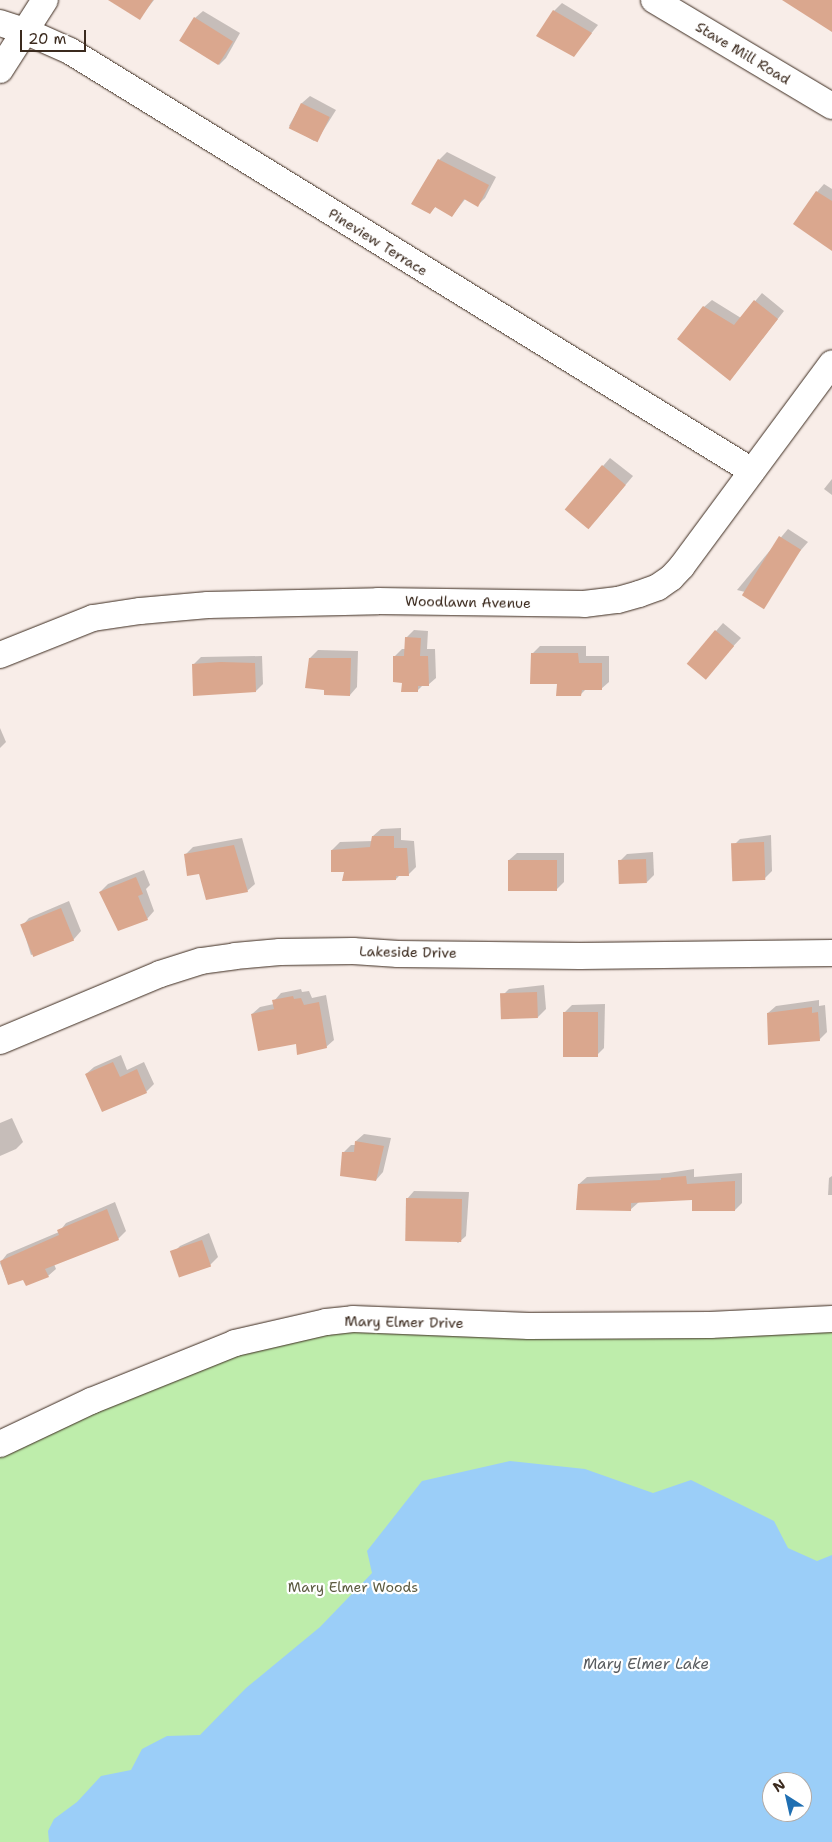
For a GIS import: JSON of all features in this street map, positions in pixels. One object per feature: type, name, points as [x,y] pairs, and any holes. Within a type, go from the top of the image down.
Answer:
[{"type":"street","points":[[0,70],[45,0]]},
{"type":"street","name":"Stave Mill Road","points":[[654,0],[832,106]]},
{"type":"street","name":"Pineview Terrace","points":[[0,23],[25,31],[70,51],[752,471]]},
{"type":"street","name":"Woodlawn Avenue","points":[[0,655],[93,618],[140,610],[208,605],[378,600],[584,604],[618,600],[658,587],[671,578],[832,363]]},
{"type":"street","name":"Lakeside Drive","points":[[0,1041],[160,974],[201,961],[235,956],[280,952],[353,951],[398,954],[580,956],[832,953]]},
{"type":"street","name":"Mary Elmer Drive","points":[[0,1444],[91,1401],[235,1343],[326,1322],[353,1320],[529,1326],[710,1325],[832,1319]]},
{"type":"green space","name":"Mary Elmer Woods","points":[[832,1322],[832,1842],[0,1842],[0,1434],[237,1354],[334,1326]]},
{"type":"water","name":"Mary Elmer Lake","points":[[510,1461],[585,1469],[653,1493],[691,1480],[774,1521],[788,1548],[817,1561],[832,1555],[832,1842],[49,1842],[48,1831],[54,1819],[77,1802],[101,1776],[131,1770],[142,1749],[167,1736],[200,1735],[246,1688],[320,1627],[372,1573],[367,1551],[422,1481]]},
{"type":"building","points":[[108,0],[153,0],[140,20]]},
{"type":"building","points":[[782,0],[832,0],[832,32]]},
{"type":"building","points":[[553,10],[592,33],[574,57],[536,36]]},
{"type":"building","points":[[194,17],[233,41],[218,65],[179,41]]},
{"type":"building","points":[[301,103],[330,117],[317,142],[289,128]]},
{"type":"building","points":[[438,159],[489,185],[478,207],[464,199],[452,217],[435,207],[430,214],[411,204]]},
{"type":"building","points":[[816,191],[832,201],[832,251],[793,224]]},
{"type":"building","points":[[754,300],[778,319],[730,381],[677,339],[703,306],[734,325]]},
{"type":"building","points":[[602,465],[626,485],[588,529],[565,509]]},
{"type":"building","points":[[779,536],[801,550],[764,609],[742,595]]},
{"type":"building","points":[[715,630],[734,646],[706,680],[687,664]]},
{"type":"building","points":[[405,637],[421,638],[420,656],[428,656],[429,686],[418,686],[418,692],[401,692],[402,683],[393,682],[393,656],[404,656]]},
{"type":"building","points":[[531,653],[578,653],[579,663],[602,663],[602,690],[582,690],[581,696],[556,696],[557,684],[530,684]]},
{"type":"building","points":[[309,658],[351,658],[350,696],[324,695],[324,690],[305,688]]},
{"type":"building","points":[[221,662],[255,663],[256,692],[193,696],[192,664]]},
{"type":"building","points":[[372,836],[394,836],[394,848],[407,848],[409,876],[396,876],[396,880],[342,881],[344,872],[331,872],[331,850],[370,847]]},
{"type":"building","points":[[764,842],[765,880],[732,881],[731,843]]},
{"type":"building","points":[[234,845],[248,892],[206,900],[199,874],[187,876],[184,854]]},
{"type":"building","points":[[646,859],[647,883],[619,884],[618,860]]},
{"type":"building","points":[[508,860],[557,860],[557,891],[508,891]]},
{"type":"building","points":[[136,877],[143,894],[138,896],[148,920],[118,931],[99,892]]},
{"type":"building","points":[[61,908],[74,940],[33,957],[20,924]]},
{"type":"building","points":[[537,992],[538,1018],[501,1019],[500,993]]},
{"type":"building","points":[[293,996],[294,999],[301,998],[304,1005],[319,1002],[327,1048],[297,1055],[296,1044],[258,1051],[251,1014],[274,1009],[272,1000]]},
{"type":"building","points":[[812,1007],[812,1013],[818,1012],[820,1041],[768,1045],[767,1013]]},
{"type":"building","points":[[563,1012],[598,1012],[598,1057],[563,1057]]},
{"type":"building","points":[[113,1062],[120,1077],[137,1069],[147,1093],[102,1112],[85,1074]]},
{"type":"building","points":[[355,1141],[384,1146],[376,1181],[340,1176],[342,1152],[354,1152]]},
{"type":"building","points":[[686,1176],[687,1184],[735,1181],[735,1211],[692,1211],[692,1200],[631,1203],[631,1211],[576,1210],[578,1184],[661,1180],[661,1178]]},
{"type":"building","points":[[406,1198],[462,1199],[461,1242],[405,1241]]},
{"type":"building","points":[[107,1209],[119,1240],[45,1269],[49,1277],[26,1286],[23,1280],[8,1285],[0,1261],[59,1235],[57,1230]]},
{"type":"building","points":[[202,1240],[211,1266],[179,1278],[170,1251]]}]
